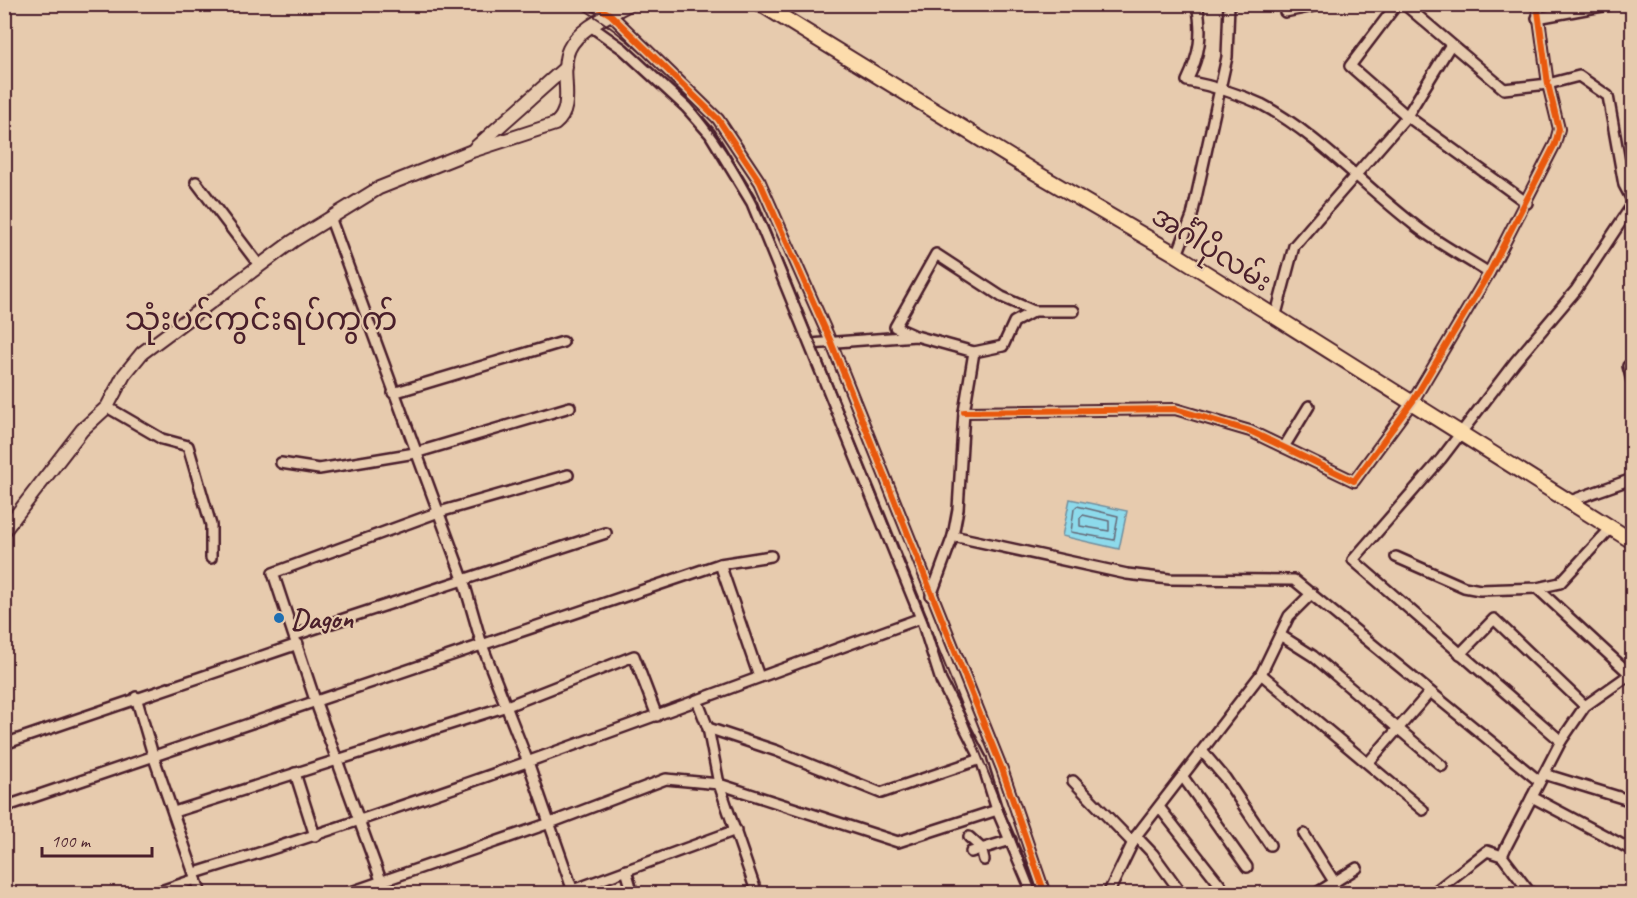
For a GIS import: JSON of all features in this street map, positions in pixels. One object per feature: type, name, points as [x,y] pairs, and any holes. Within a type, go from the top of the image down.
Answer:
[{"type":"main road","points":[[4,531],[82,430],[108,407],[124,375],[142,353],[259,265],[330,217],[396,180],[472,151],[533,133],[561,120],[567,105],[563,83],[569,49],[592,27],[629,4]]},
{"type":"main road","name":"အင်္ဂါပိုလမ်း","points":[[761,4],[783,11],[1031,170],[1177,255],[1275,318],[1413,401],[1632,541]]},
{"type":"main road","points":[[472,151],[566,68]]},
{"type":"street","points":[[593,4],[610,15],[718,119],[760,182],[831,342],[1002,769],[1045,894]]},
{"type":"street","points":[[1197,4],[1202,41],[1187,81],[1221,88],[1260,104],[1283,118],[1356,174],[1413,224],[1489,273]]},
{"type":"street","points":[[1177,255],[1192,216],[1221,88],[1227,57],[1229,4]]},
{"type":"street","points":[[1285,12],[1324,4]]},
{"type":"street","points":[[1397,4],[1350,66],[1407,116],[1527,203]]},
{"type":"street","points":[[1404,4],[1450,46],[1504,89],[1548,84],[1579,76],[1608,96],[1624,185],[1632,200]]},
{"type":"street","points":[[964,412],[1175,409],[1250,431],[1354,481],[1413,401],[1489,273],[1527,203],[1555,144],[1558,129],[1548,84],[1537,18],[1537,4]]},
{"type":"street","points":[[1537,18],[1613,4]]},
{"type":"street","points":[[592,27],[637,61],[664,89],[686,107],[710,134],[752,203],[921,618],[941,681],[981,759],[997,810],[1033,894]]},
{"type":"street","points":[[1275,318],[1294,246],[1407,116],[1450,46]]},
{"type":"street","points":[[196,183],[259,265]]},
{"type":"street","points":[[1561,741],[1353,560],[1441,459],[1576,290],[1632,205]]},
{"type":"street","points":[[330,217],[436,513],[463,579],[482,645],[528,762],[574,892]]},
{"type":"street","points":[[1034,311],[1014,322],[1003,346],[974,352],[916,336],[896,327],[936,254],[1002,297],[1034,311],[1074,311]]},
{"type":"street","points":[[810,344],[916,336]]},
{"type":"street","points":[[393,393],[563,342]]},
{"type":"street","points":[[931,596],[953,536],[958,509],[964,412],[974,352]]},
{"type":"street","points":[[1628,366],[1632,381]]},
{"type":"street","points":[[1284,447],[1309,406]]},
{"type":"street","points":[[108,407],[162,439],[188,446],[211,525],[210,558]]},
{"type":"street","points":[[281,463],[319,469],[415,453],[570,407]]},
{"type":"street","points":[[387,894],[315,700],[297,639],[273,573],[436,513],[568,475]]},
{"type":"street","points":[[1570,501],[1632,479]]},
{"type":"street","points":[[1396,557],[1464,587],[1480,590],[1537,588],[1560,583],[1611,528]]},
{"type":"street","points":[[4,744],[463,579],[606,533]]},
{"type":"street","points":[[953,536],[1126,574],[1168,579],[1294,580],[1430,692],[1541,777],[1632,801]]},
{"type":"street","points":[[4,807],[720,564],[771,556]]},
{"type":"street","points":[[720,564],[759,677]]},
{"type":"street","points":[[1502,856],[1541,777],[1561,741],[1585,706],[1631,673],[1537,588]]},
{"type":"street","points":[[1108,894],[1134,839],[1261,674],[1289,616],[1312,593]]},
{"type":"street","points":[[152,894],[196,876],[657,716],[921,618]]},
{"type":"street","points":[[1460,654],[1494,619],[1585,706]]},
{"type":"street","points":[[1280,634],[1313,656],[1442,766]]},
{"type":"street","points":[[174,812],[507,706],[634,656],[657,716]]},
{"type":"street","points":[[1261,674],[1424,810]]},
{"type":"street","points":[[1368,763],[1430,692]]},
{"type":"street","points":[[136,697],[153,755],[201,894]]},
{"type":"street","points":[[697,700],[708,728],[719,784],[757,894]]},
{"type":"street","points":[[708,728],[777,751],[881,793],[981,759]]},
{"type":"street","points":[[1202,751],[1225,778],[1270,845]]},
{"type":"street","points":[[295,773],[315,836]]},
{"type":"street","points":[[1183,777],[1247,867]]},
{"type":"street","points":[[345,894],[550,823],[666,779],[719,784],[898,842],[997,810]]},
{"type":"street","points":[[1073,781],[1134,839],[1154,854],[1182,894]]},
{"type":"street","points":[[1532,797],[1632,850]]},
{"type":"street","points":[[1159,807],[1221,886]]},
{"type":"street","points":[[562,894],[574,892],[626,870],[736,830]]},
{"type":"street","points":[[1304,834],[1335,883]]},
{"type":"street","points":[[969,837],[984,860]]},
{"type":"street","points":[[976,850],[1011,840]]},
{"type":"street","points":[[1432,894],[1487,851],[1502,856],[1531,894]]},
{"type":"street","points":[[1315,894],[1357,867]]},
{"type":"street","points":[[626,870],[633,894]]},
{"type":"water","points":[[1070,499],[1127,511],[1119,549],[1062,536]]},
{"type":"railway","points":[[575,4],[628,41],[676,86],[717,138],[756,203],[789,277],[1037,894]]},
{"type":"cycle path","points":[[593,4],[611,15],[718,119],[760,182],[831,342],[1002,769],[1045,894]]},
{"type":"cycle path","points":[[964,412],[1175,409],[1250,431],[1354,481],[1413,401],[1489,273],[1555,144],[1559,129],[1548,84],[1537,4]]},
{"type":"place","name":"Dagon","points":[[279,618]]},
{"type":"district","name":"သုံးပင်ကွင်းရပ်ကွက်","points":[[261,319]]}]
